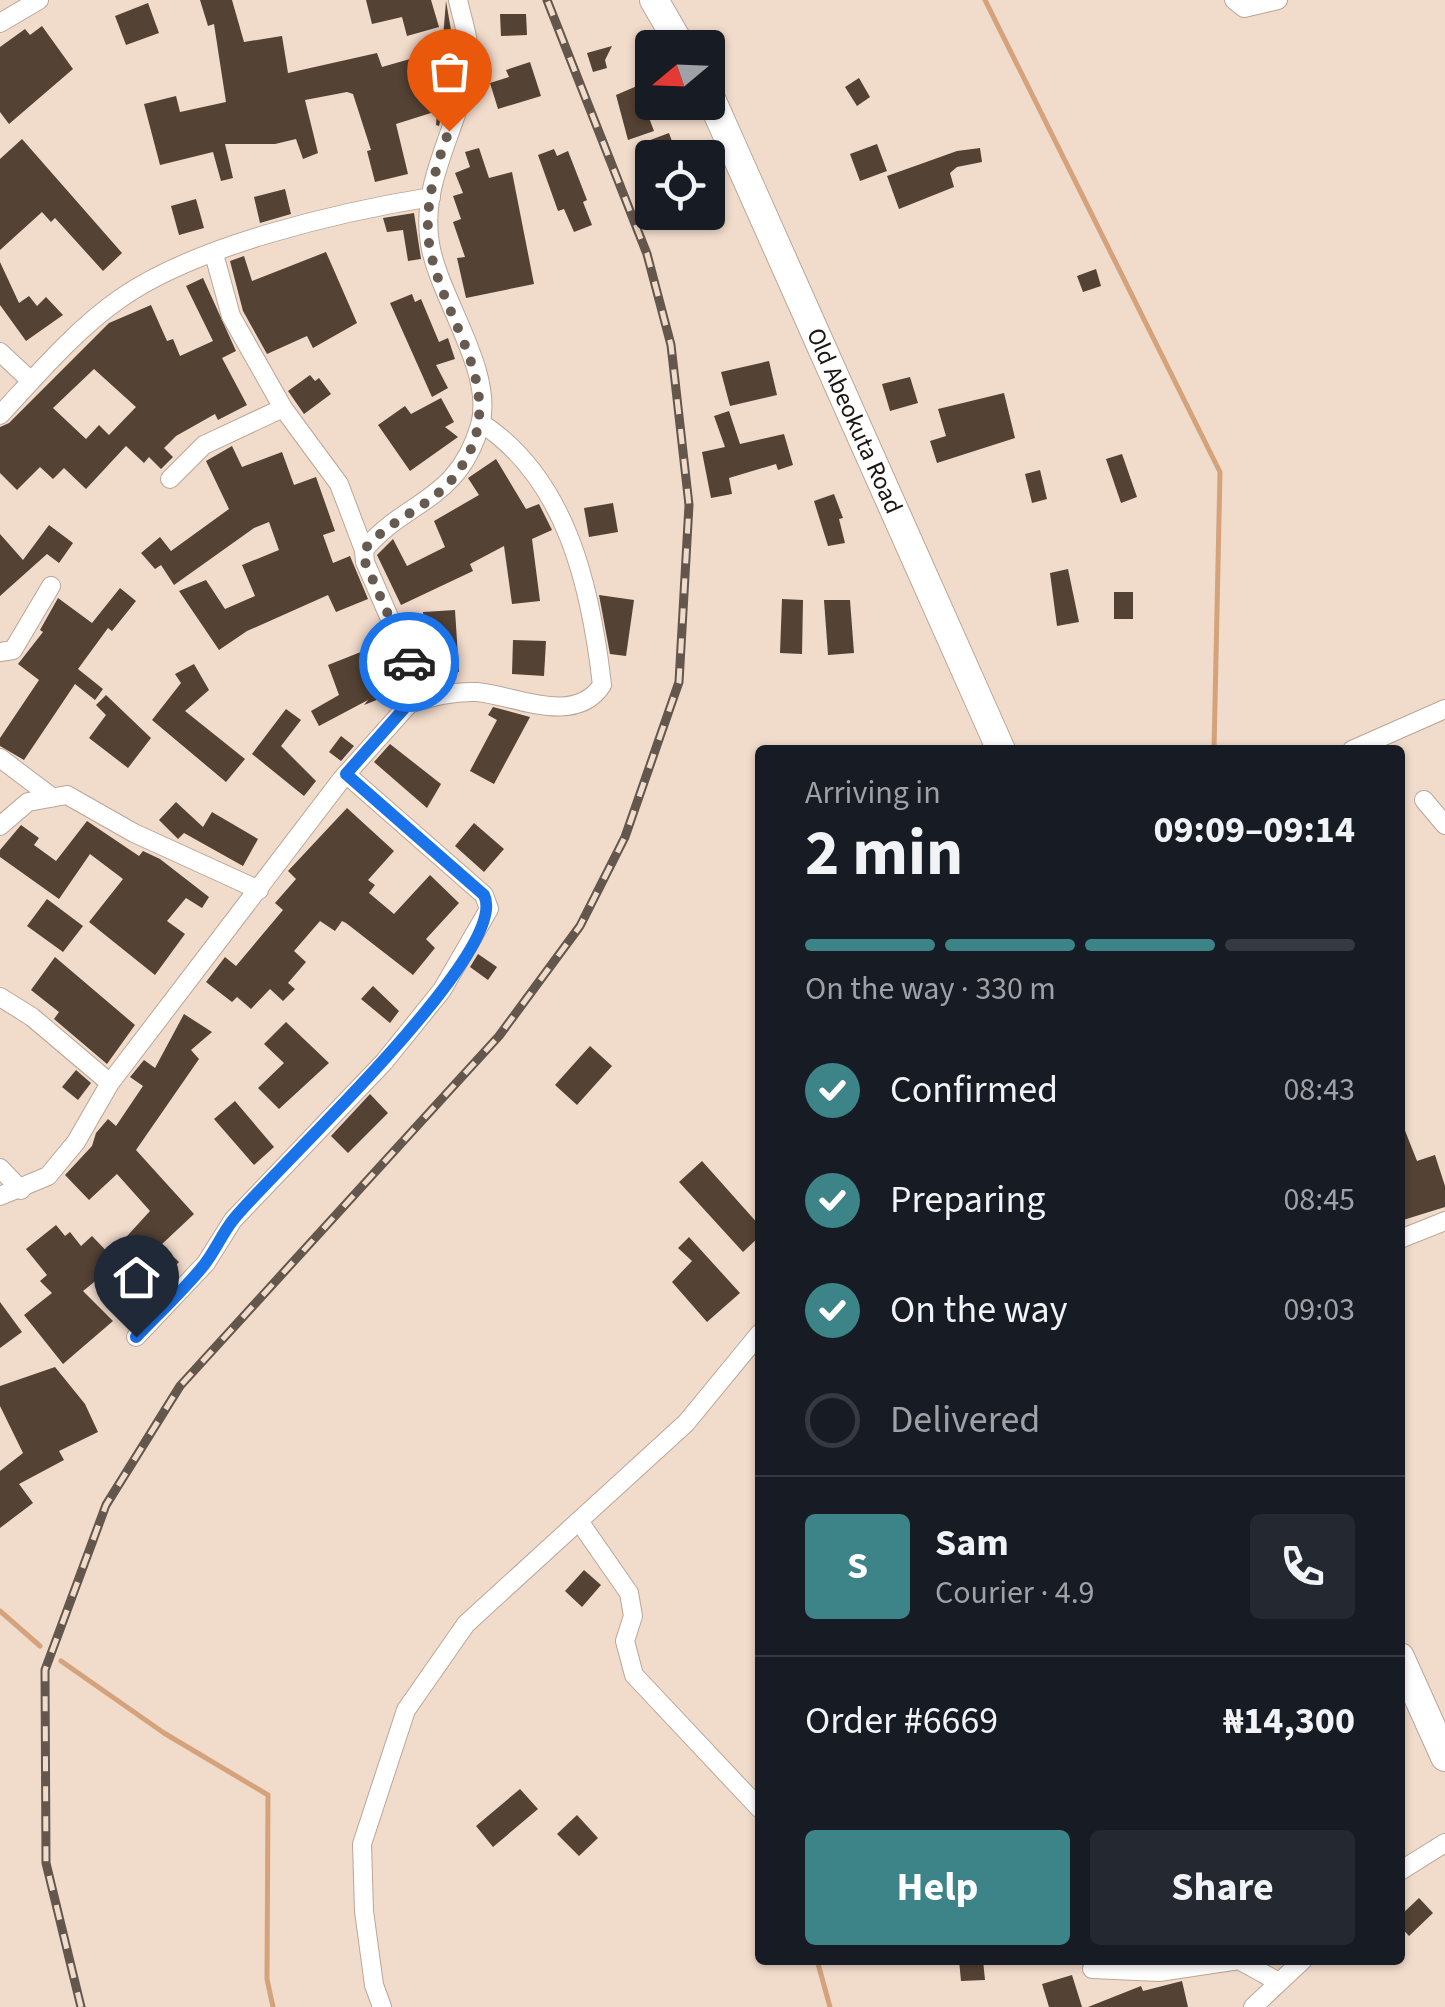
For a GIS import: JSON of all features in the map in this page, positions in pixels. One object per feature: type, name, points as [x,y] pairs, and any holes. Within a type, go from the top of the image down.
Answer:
[{"type":"highway","points":[[654,0],[672,30]]},
{"type":"highway","name":"Old Abeokuta Road","points":[[720,120],[999,745]]},
{"type":"highway","points":[[1405,1668],[1445,1757]]},
{"type":"street","points":[[0,23],[39,0]]},
{"type":"street","points":[[364,550],[437,496],[459,471],[481,422],[479,378],[430,243],[431,196],[469,57],[458,0]]},
{"type":"street","points":[[1234,0],[1244,8],[1278,0]]},
{"type":"street","points":[[0,415],[120,298],[164,273],[342,214],[431,196]]},
{"type":"street","points":[[0,1196],[48,1176],[76,1142],[110,1082],[346,774],[408,704],[412,670],[365,562],[339,484],[283,408],[231,316],[214,254]]},
{"type":"street","points":[[0,352],[31,381]]},
{"type":"street","points":[[170,479],[204,445],[240,424],[283,408]]},
{"type":"street","points":[[408,704],[462,692],[552,707],[585,698],[602,685],[591,619],[567,531],[550,490],[522,454],[481,422]]},
{"type":"street","points":[[0,652],[13,650],[52,586]]},
{"type":"street","points":[[1363,745],[1445,708]]},
{"type":"street","points":[[0,758],[49,795]]},
{"type":"street","points":[[136,1337],[206,1263],[233,1220],[384,1062],[442,990],[488,910],[484,895],[346,774]]},
{"type":"street","points":[[0,826],[28,802],[49,795],[67,795],[134,833],[259,890]]},
{"type":"street","points":[[1424,800],[1445,825]]},
{"type":"street","points":[[0,997],[32,1016],[110,1082]]},
{"type":"street","points":[[0,1168],[21,1190]]},
{"type":"street","points":[[1405,1237],[1445,1221]]},
{"type":"street","points":[[382,2007],[374,1986],[366,1929],[362,1844],[406,1710],[466,1624],[686,1423],[755,1339]]},
{"type":"street","points":[[579,1521],[629,1593],[633,1616],[625,1641],[634,1675],[755,1804]]},
{"type":"street","points":[[1405,1868],[1445,1843]]},
{"type":"street","points":[[1092,1969],[1159,1972],[1206,1965]]},
{"type":"street","points":[[1248,1965],[1277,1981]]},
{"type":"street","points":[[1253,2007],[1297,1965]]},
{"type":"building","points":[[200,0],[232,0],[244,42],[282,36],[288,73],[377,53],[382,67],[417,57],[434,112],[396,124],[408,174],[375,182],[367,151],[371,150],[353,94],[347,92],[305,100],[318,153],[303,159],[296,139],[275,144],[225,144],[233,178],[221,181],[213,152],[160,165],[144,104],[176,96],[180,112],[226,102],[214,24],[208,26]]},
{"type":"building","points":[[366,0],[431,0],[439,27],[407,36],[402,17],[372,24]]},
{"type":"building","points":[[446,1],[456,59],[439,126],[436,125]]},
{"type":"building","points":[[148,3],[159,33],[126,45],[115,16]]},
{"type":"building","points":[[500,14],[526,14],[527,35],[501,36]]},
{"type":"building","points":[[42,26],[73,69],[9,124],[0,112],[0,47],[25,29],[30,35]]},
{"type":"building","points":[[612,46],[605,60],[607,68],[593,72],[587,53]]},
{"type":"building","points":[[530,62],[541,96],[498,109],[490,83],[509,77],[506,70]]},
{"type":"building","points":[[859,78],[870,97],[857,106],[845,87]]},
{"type":"building","points":[[635,87],[635,120],[650,120],[654,131],[628,140],[616,95]]},
{"type":"building","points":[[669,133],[672,140],[650,140]]},
{"type":"building","points":[[22,139],[122,253],[103,271],[55,218],[51,222],[42,212],[0,250],[0,159]]},
{"type":"building","points":[[877,144],[887,171],[860,181],[850,154]]},
{"type":"building","points":[[479,148],[489,178],[512,172],[534,284],[466,298],[457,258],[465,257],[453,222],[461,219],[453,196],[463,193],[455,173],[470,167],[465,152]]},
{"type":"building","points":[[980,148],[982,162],[957,167],[950,173],[954,187],[899,209],[887,176],[957,151]]},
{"type":"building","points":[[554,149],[557,156],[568,151],[587,200],[583,202],[592,225],[574,232],[564,209],[558,211],[538,155]]},
{"type":"building","points":[[285,189],[291,214],[260,223],[254,197]]},
{"type":"building","points":[[196,199],[204,228],[179,235],[171,206]]},
{"type":"building","points":[[414,213],[421,259],[408,261],[403,230],[387,232],[383,218]]},
{"type":"building","points":[[326,252],[357,323],[313,348],[307,336],[267,354],[243,311],[230,261],[244,256],[252,281]]},
{"type":"building","points":[[0,262],[19,303],[29,296],[37,306],[46,297],[63,315],[26,341],[0,305]]},
{"type":"building","points":[[1096,269],[1101,286],[1083,292],[1077,276]]},
{"type":"building","points":[[203,278],[236,351],[222,358],[247,405],[218,420],[215,414],[176,436],[164,448],[173,457],[161,469],[149,457],[144,463],[126,446],[86,489],[64,468],[53,479],[40,467],[17,490],[0,473],[0,427],[9,423],[109,323],[151,305],[167,341],[173,339],[180,356],[213,341],[186,286]],"holes":[[[94,369],[136,407],[109,435],[99,425],[86,439],[53,408]]]},
{"type":"building","points":[[412,294],[415,302],[421,299],[439,342],[448,338],[455,359],[436,365],[448,388],[432,397],[390,303]]},
{"type":"building","points":[[769,361],[777,395],[730,406],[721,372]]},
{"type":"building","points":[[310,375],[315,381],[319,378],[331,394],[304,414],[288,391]]},
{"type":"building","points":[[910,377],[918,403],[890,411],[882,384]]},
{"type":"building","points":[[1004,393],[1015,438],[937,463],[930,441],[946,436],[938,409]]},
{"type":"building","points":[[441,398],[454,422],[445,427],[458,437],[410,471],[378,425],[405,406],[411,414]]},
{"type":"building","points":[[729,411],[740,444],[784,434],[793,465],[778,470],[776,464],[729,478],[732,494],[711,498],[702,452],[725,447],[714,416]]},
{"type":"building","points":[[232,446],[242,467],[282,452],[294,485],[316,477],[335,531],[323,535],[333,563],[350,556],[368,599],[336,612],[328,595],[247,631],[219,650],[179,591],[206,580],[225,609],[255,596],[242,565],[279,550],[269,522],[254,528],[174,585],[161,565],[155,569],[141,553],[160,537],[171,551],[229,509],[206,461]]},
{"type":"building","points":[[1122,454],[1137,497],[1121,503],[1106,459]]},
{"type":"building","points":[[496,459],[526,509],[539,504],[552,530],[532,539],[540,601],[512,604],[504,546],[470,564],[473,571],[401,605],[377,555],[393,539],[407,566],[445,547],[434,521],[479,495],[468,478]]},
{"type":"building","points":[[1040,470],[1047,499],[1032,503],[1025,474]]},
{"type":"building","points":[[834,494],[843,518],[839,519],[845,543],[828,546],[814,501]]},
{"type":"building","points":[[613,503],[618,532],[589,537],[584,508]]},
{"type":"building","points":[[49,525],[73,543],[59,563],[47,554],[0,596],[0,534],[23,560]]},
{"type":"building","points":[[1068,569],[1079,622],[1057,626],[1050,573]]},
{"type":"building","points":[[120,588],[136,601],[112,631],[108,628],[78,669],[103,689],[95,700],[75,684],[24,760],[0,746],[0,738],[39,680],[18,664],[43,632],[40,630],[58,598],[92,623]]},
{"type":"building","points":[[1114,592],[1133,592],[1133,619],[1114,619]]},
{"type":"building","points":[[599,595],[634,600],[626,656],[610,654]]},
{"type":"building","points":[[782,599],[803,600],[802,654],[780,653]]},
{"type":"building","points":[[824,600],[850,600],[854,653],[828,655]]},
{"type":"building","points":[[455,610],[459,672],[443,671],[443,663],[427,664],[423,612]]},
{"type":"building","points":[[513,640],[546,641],[544,676],[512,674]]},
{"type":"building","points":[[386,642],[399,673],[397,692],[364,705],[368,700],[319,726],[311,711],[339,695],[328,665]]},
{"type":"building","points":[[194,664],[209,690],[185,711],[245,759],[226,782],[152,720],[181,683],[175,674]]},
{"type":"building","points":[[106,695],[151,738],[128,768],[89,738],[106,715],[96,705]]},
{"type":"building","points":[[493,707],[530,717],[494,784],[470,771],[497,720],[488,715]]},
{"type":"building","points":[[286,709],[301,720],[281,746],[316,781],[304,796],[252,754]]},
{"type":"building","points":[[341,736],[354,746],[341,761],[329,752]]},
{"type":"building","points":[[390,744],[441,784],[427,808],[374,762]]},
{"type":"building","points":[[176,802],[203,827],[212,812],[258,839],[243,866],[184,833],[178,839],[159,820]]},
{"type":"building","points":[[347,808],[394,851],[368,880],[375,885],[369,893],[394,914],[430,875],[459,903],[426,939],[435,948],[413,975],[346,923],[342,921],[335,931],[320,921],[294,951],[306,962],[288,983],[295,989],[283,1001],[270,989],[251,1009],[237,997],[232,1002],[206,982],[225,957],[236,966],[283,910],[275,903],[296,879],[288,871]]},
{"type":"building","points":[[87,821],[139,856],[143,851],[160,859],[209,897],[202,908],[186,898],[167,921],[185,934],[155,975],[89,922],[123,879],[90,854],[59,899],[0,857],[0,850],[21,825],[39,838],[34,845],[56,861]]},
{"type":"building","points":[[474,823],[504,849],[484,872],[455,846]]},
{"type":"building","points":[[47,899],[83,926],[63,952],[27,926]]},
{"type":"building","points":[[478,954],[497,967],[488,980],[470,967]]},
{"type":"building","points":[[55,957],[135,1025],[107,1064],[54,1019],[59,1012],[31,990]]},
{"type":"building","points":[[373,986],[399,1011],[390,1023],[361,999]]},
{"type":"building","points":[[184,1014],[212,1032],[191,1050],[199,1059],[136,1150],[194,1214],[161,1245],[179,1262],[158,1284],[118,1246],[150,1211],[117,1174],[89,1200],[65,1175],[92,1146],[96,1133],[108,1119],[116,1126],[143,1086],[130,1077],[144,1060],[155,1068]]},
{"type":"building","points":[[286,1022],[329,1063],[279,1109],[258,1088],[284,1063],[264,1044]]},
{"type":"building","points":[[590,1046],[612,1066],[577,1105],[555,1085]]},
{"type":"building","points":[[76,1070],[91,1083],[78,1100],[62,1087]]},
{"type":"building","points":[[370,1094],[388,1113],[348,1153],[331,1136]]},
{"type":"building","points":[[235,1101],[274,1147],[254,1165],[214,1119]]},
{"type":"building","points":[[1405,1131],[1417,1161],[1435,1155],[1445,1186],[1445,1207],[1405,1219]]},
{"type":"building","points":[[702,1161],[755,1220],[755,1241],[743,1252],[679,1182]]},
{"type":"building","points":[[56,1225],[65,1236],[70,1232],[81,1246],[92,1236],[118,1263],[83,1291],[113,1321],[63,1364],[24,1315],[52,1293],[40,1281],[47,1275],[26,1249]]},
{"type":"building","points":[[689,1237],[740,1293],[707,1322],[672,1282],[692,1261],[678,1248]]},
{"type":"building","points":[[0,1302],[22,1332],[0,1348]]},
{"type":"building","points":[[55,1367],[85,1404],[98,1432],[59,1451],[64,1460],[19,1484],[33,1503],[0,1528],[0,1471],[23,1453],[0,1406],[0,1386]]},
{"type":"building","points":[[584,1570],[601,1585],[582,1607],[565,1591]]},
{"type":"building","points":[[520,1789],[538,1809],[493,1847],[476,1826]]},
{"type":"building","points":[[577,1815],[598,1838],[579,1856],[557,1834]]},
{"type":"building","points":[[1419,1898],[1433,1913],[1409,1936],[1405,1932],[1405,1911]]},
{"type":"building","points":[[959,1965],[984,1965],[985,1980],[961,1981]]},
{"type":"building","points":[[1072,1975],[1082,2007],[1049,2007],[1042,1984]]},
{"type":"building","points":[[1182,1981],[1188,2007],[1088,2007],[1141,1986],[1143,1991]]},
{"type":"waterway","points":[[985,0],[1220,472],[1214,745]]},
{"type":"waterway","points":[[0,1611],[40,1646]]},
{"type":"waterway","points":[[61,1661],[164,1733],[268,1795],[267,1979],[273,2007]]},
{"type":"waterway","points":[[818,1965],[830,2007]]},
{"type":"railway","points":[[81,2007],[46,1863],[45,1670],[106,1505],[180,1386],[499,1036],[580,926],[625,837],[679,682],[689,505],[671,345],[647,254],[547,0]]},
{"type":"way so far","points":[[409,662],[365,562],[364,550],[371,541],[437,496],[459,471],[481,422],[479,378],[440,280],[430,243],[431,196],[449,131]]},
{"type":"route","points":[[136,1337],[206,1263],[233,1220],[384,1062],[442,990],[482,926],[488,910],[484,895],[346,774],[408,704],[413,690],[409,662]]}]
